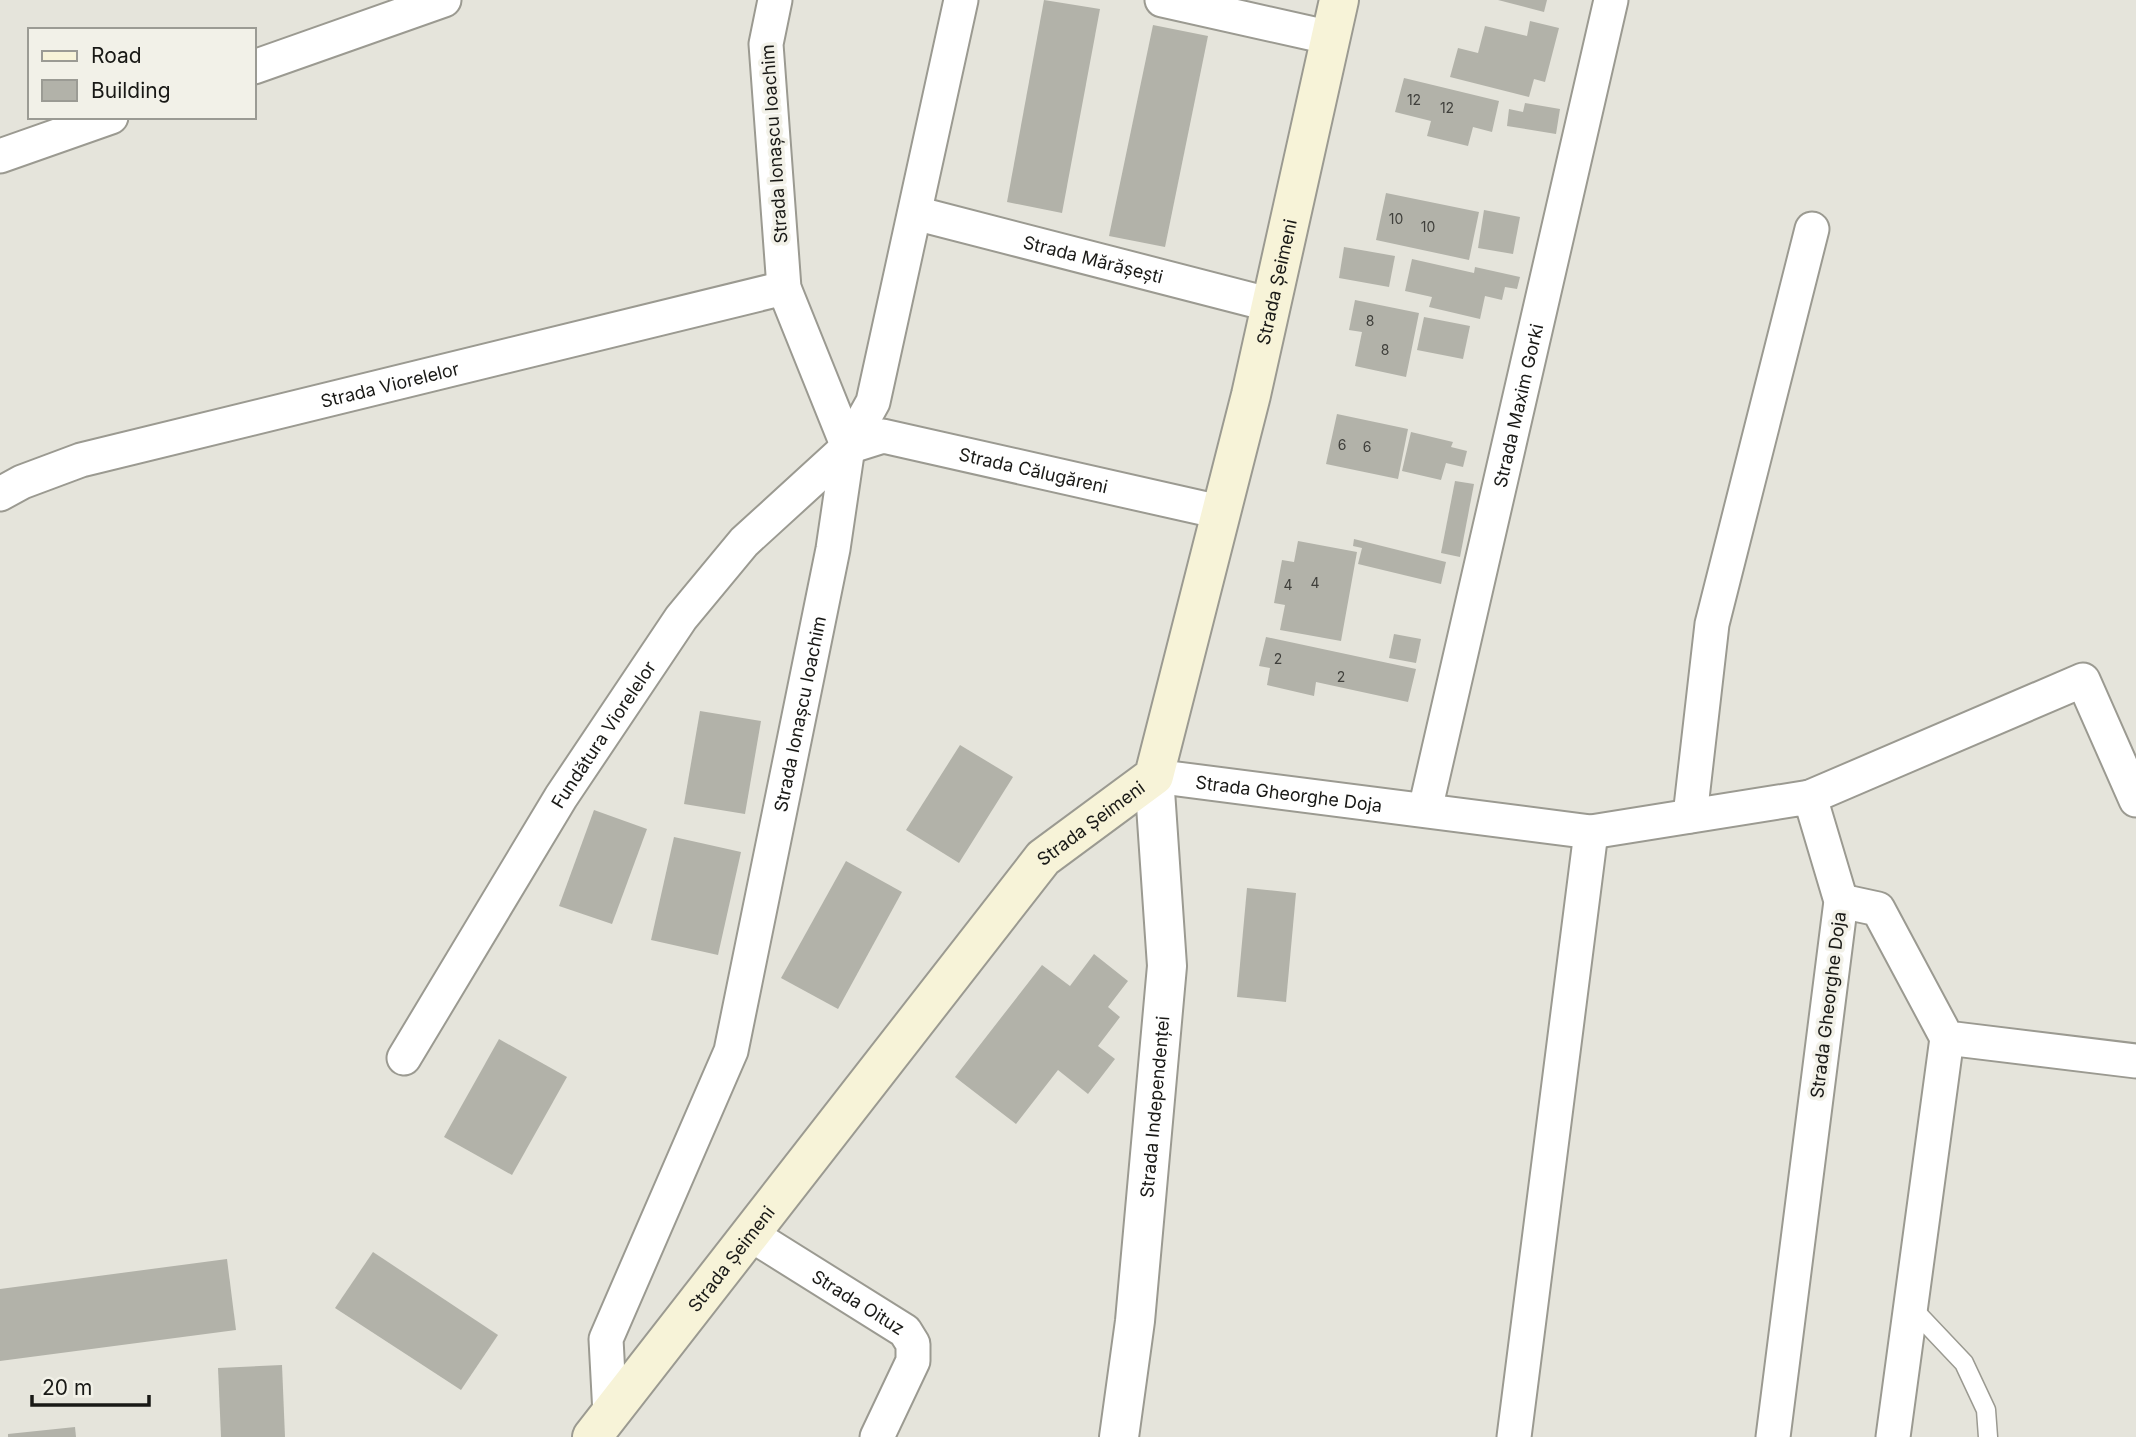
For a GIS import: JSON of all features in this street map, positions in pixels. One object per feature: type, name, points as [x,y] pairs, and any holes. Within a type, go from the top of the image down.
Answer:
[{"type":"main road","name":"Strada Șeimeni","points":[[601,1426],[1043,858],[1154,776],[1272,305],[1339,0]]},
{"type":"street","points":[[256,66],[444,0]]},
{"type":"street","name":"Strada Ionașcu Ioachim","points":[[601,1426],[606,1339],[731,1051],[833,549],[848,447],[784,288],[766,44],[775,0]]},
{"type":"street","points":[[848,447],[873,402],[961,0]]},
{"type":"street","points":[[1162,0],[1332,38]]},
{"type":"street","name":"Strada Maxim Gorki","points":[[1425,810],[1611,0]]},
{"type":"street","points":[[0,156],[105,119]]},
{"type":"street","name":"Strada Mărășești","points":[[915,213],[1272,305]]},
{"type":"street","points":[[1690,816],[1712,624],[1812,229]]},
{"type":"street","name":"Strada Viorelelor","points":[[0,494],[22,482],[81,460],[784,288]]},
{"type":"street","name":"Strada Călugăreni","points":[[848,447],[883,436],[1220,512]]},
{"type":"street","name":"Fundătura Viorelelor","points":[[404,1058],[561,797],[681,618],[744,542],[848,447]]},
{"type":"street","points":[[1810,797],[2083,680],[2136,800]]},
{"type":"street","name":"Strada Gheorghe Doja","points":[[1154,776],[1591,832],[1810,797],[1841,901],[1773,1437]]},
{"type":"street","name":"Strada Independenței","points":[[1119,1437],[1136,1307],[1167,966],[1154,776]]},
{"type":"street","points":[[1514,1437],[1591,832]]},
{"type":"street","points":[[1841,901],[1878,909],[1947,1038],[1893,1437]]},
{"type":"street","points":[[1947,1038],[2136,1061]]},
{"type":"street","name":"Strada Oituz","points":[[750,1234],[905,1331],[913,1344],[913,1361],[877,1437]]},
{"type":"lane","points":[[1911,1307],[1964,1363],[1986,1410],[1988,1437]]},
{"type":"building","points":[[1044,0],[1100,9],[1062,213],[1007,202]]},
{"type":"building","points":[[1498,0],[1547,0],[1544,12]]},
{"type":"building","points":[[1530,21],[1559,28],[1545,82],[1534,79],[1529,97],[1450,77],[1458,48],[1478,53],[1485,26],[1527,36]]},
{"type":"building","points":[[1153,25],[1208,36],[1165,247],[1109,236]]},
{"type":"building","points":[[1404,78],[1499,101],[1492,132],[1473,127],[1468,146],[1427,136],[1431,121],[1395,112]]},
{"type":"building","points":[[1525,103],[1560,109],[1556,134],[1507,126],[1509,109],[1523,112]]},
{"type":"building","points":[[1386,193],[1479,212],[1469,260],[1376,240]]},
{"type":"building","points":[[1484,210],[1520,217],[1513,254],[1478,248]]},
{"type":"building","points":[[1344,247],[1395,256],[1389,287],[1339,278]]},
{"type":"building","points":[[1412,259],[1474,273],[1475,267],[1520,277],[1517,289],[1505,287],[1502,300],[1485,296],[1480,319],[1429,307],[1432,297],[1405,291]]},
{"type":"building","points":[[1355,300],[1419,313],[1406,377],[1355,366],[1362,332],[1349,330]]},
{"type":"building","points":[[1424,317],[1470,326],[1463,359],[1417,350]]},
{"type":"building","points":[[1337,414],[1408,429],[1398,479],[1326,464]]},
{"type":"building","points":[[1411,432],[1453,442],[1451,447],[1467,451],[1463,467],[1446,463],[1441,480],[1402,471]]},
{"type":"building","points":[[1455,481],[1474,484],[1460,557],[1441,553]]},
{"type":"building","points":[[1354,539],[1446,562],[1441,584],[1358,564],[1362,548],[1353,546]]},
{"type":"building","points":[[1298,541],[1357,552],[1341,641],[1280,630],[1285,605],[1274,603],[1282,560],[1294,562]]},
{"type":"building","points":[[1394,634],[1421,639],[1416,663],[1389,658]]},
{"type":"building","points":[[1266,637],[1416,669],[1408,702],[1316,682],[1314,696],[1267,685],[1270,668],[1259,666]]},
{"type":"building","points":[[700,711],[761,721],[745,814],[684,804]]},
{"type":"building","points":[[960,745],[1013,777],[959,863],[906,830]]},
{"type":"building","points":[[594,810],[647,829],[612,924],[559,906]]},
{"type":"building","points":[[674,837],[741,852],[718,955],[651,940]]},
{"type":"building","points":[[846,861],[902,892],[838,1009],[781,978]]},
{"type":"building","points":[[1247,888],[1296,893],[1286,1002],[1237,997]]},
{"type":"building","points":[[1094,954],[1128,981],[1108,1007],[1120,1017],[1098,1046],[1115,1059],[1088,1094],[1058,1070],[1016,1124],[955,1077],[1042,965],[1070,986]]},
{"type":"building","points":[[499,1039],[567,1077],[512,1175],[444,1137]]},
{"type":"building","points":[[373,1252],[498,1335],[461,1390],[335,1308]]},
{"type":"building","points":[[227,1259],[236,1330],[0,1361],[0,1289]]},
{"type":"building","points":[[282,1365],[285,1437],[221,1437],[218,1368]]},
{"type":"building","points":[[75,1427],[76,1437],[8,1437],[8,1434]]}]
